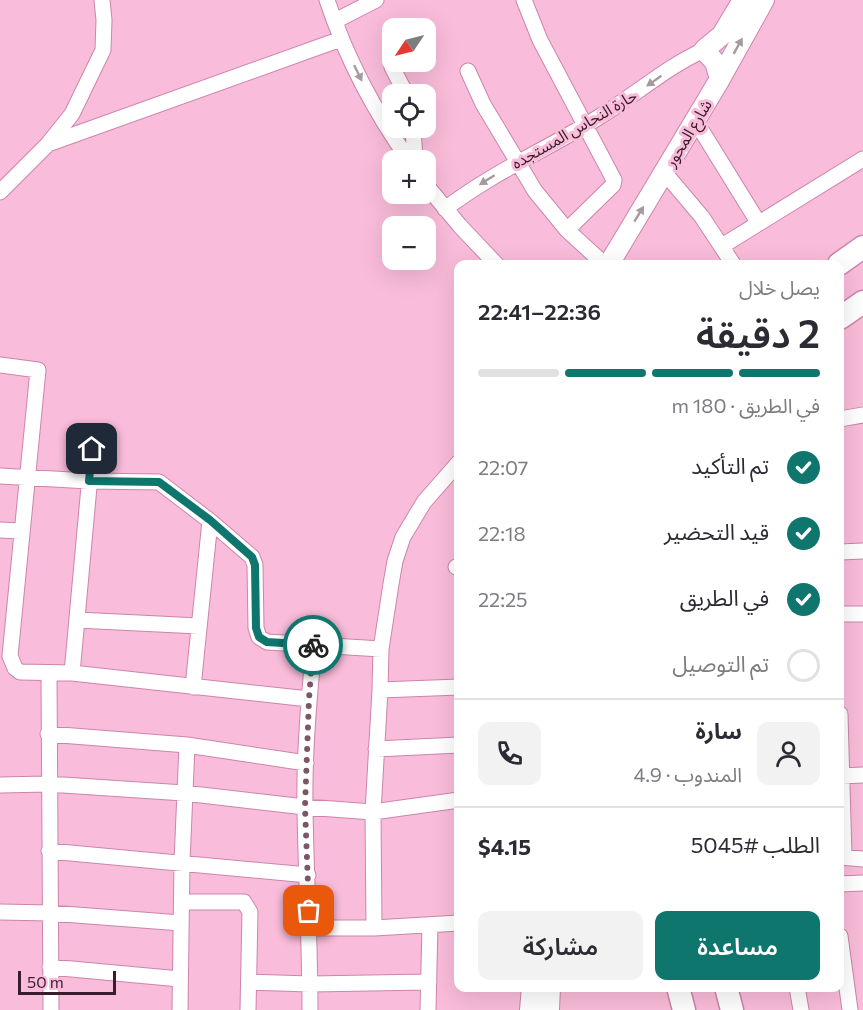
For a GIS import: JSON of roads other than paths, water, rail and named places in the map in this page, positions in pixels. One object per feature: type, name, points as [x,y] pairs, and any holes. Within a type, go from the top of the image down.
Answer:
[{"type":"highway","points":[[844,260],[863,247]]},
{"type":"highway","points":[[844,315],[863,302]]},
{"type":"highway","points":[[679,992],[684,1010]]},
{"type":"highway","points":[[727,992],[732,1010]]},
{"type":"main road","points":[[720,79],[715,62],[704,50],[722,35],[743,0]]},
{"type":"main road","name":"شارع المحور","points":[[611,260],[720,79],[764,0]]},
{"type":"main road","points":[[531,1010],[532,992]]},
{"type":"main road","points":[[549,1010],[550,992]]},
{"type":"street","points":[[0,192],[48,144],[72,114],[103,50],[102,0]]},
{"type":"street","points":[[327,0],[341,39],[378,114],[402,150]]},
{"type":"street","points":[[335,21],[376,0]]},
{"type":"street","points":[[524,0],[540,40],[614,182],[567,230]]},
{"type":"street","points":[[48,144],[341,39]]},
{"type":"street","name":"حارة النحاس المستجده","points":[[446,209],[473,189],[585,126],[680,62],[704,50]]},
{"type":"street","points":[[468,71],[483,104],[517,163],[545,204],[567,230],[600,260]]},
{"type":"street","points":[[695,120],[758,222]]},
{"type":"street","points":[[722,246],[863,159]]},
{"type":"street","points":[[664,172],[695,208],[731,260]]},
{"type":"street","points":[[436,197],[474,243],[492,260]]},
{"type":"street","points":[[0,365],[38,370],[21,531],[7,599],[10,656],[15,668],[20,672],[72,673],[309,699]]},
{"type":"street","points":[[844,418],[863,415]]},
{"type":"street","points":[[72,673],[94,432]]},
{"type":"street","points":[[374,928],[372,812],[381,649],[395,561],[403,537],[424,502],[454,468]]},
{"type":"street","points":[[0,476],[159,482],[210,520],[252,557],[255,565],[256,628],[259,637],[267,642],[381,649]]},
{"type":"street","points":[[193,687],[210,520]]},
{"type":"street","points":[[0,530],[21,531]]},
{"type":"street","points":[[844,552],[863,552]]},
{"type":"street","points":[[844,614],[863,614]]},
{"type":"street","points":[[77,620],[199,626]]},
{"type":"street","points":[[310,1010],[310,928],[305,807],[309,699],[314,645]]},
{"type":"street","points":[[49,673],[51,1010]]},
{"type":"street","points":[[380,690],[454,687]]},
{"type":"street","points":[[48,734],[187,745],[306,763]]},
{"type":"street","points":[[180,1010],[182,862],[187,745]]},
{"type":"street","points":[[376,749],[454,745]]},
{"type":"street","points":[[844,776],[863,775]]},
{"type":"street","points":[[0,785],[48,784],[184,793],[372,812],[454,801]]},
{"type":"street","points":[[49,851],[308,875]]},
{"type":"street","points":[[844,857],[863,859]]},
{"type":"street","points":[[844,884],[863,883]]},
{"type":"street","points":[[182,902],[244,902],[247,904],[250,912],[248,1010]]},
{"type":"street","points":[[0,912],[50,913],[181,923]]},
{"type":"street","points":[[310,928],[374,928],[454,923]]},
{"type":"street","points":[[428,1010],[430,925]]},
{"type":"street","points":[[844,966],[850,1010]]},
{"type":"street","points":[[50,967],[180,979]]},
{"type":"street","points":[[249,982],[310,984],[429,982]]},
{"type":"street","points":[[798,992],[801,1010]]},
{"type":"street","points":[[858,1010],[863,1009]]}]
